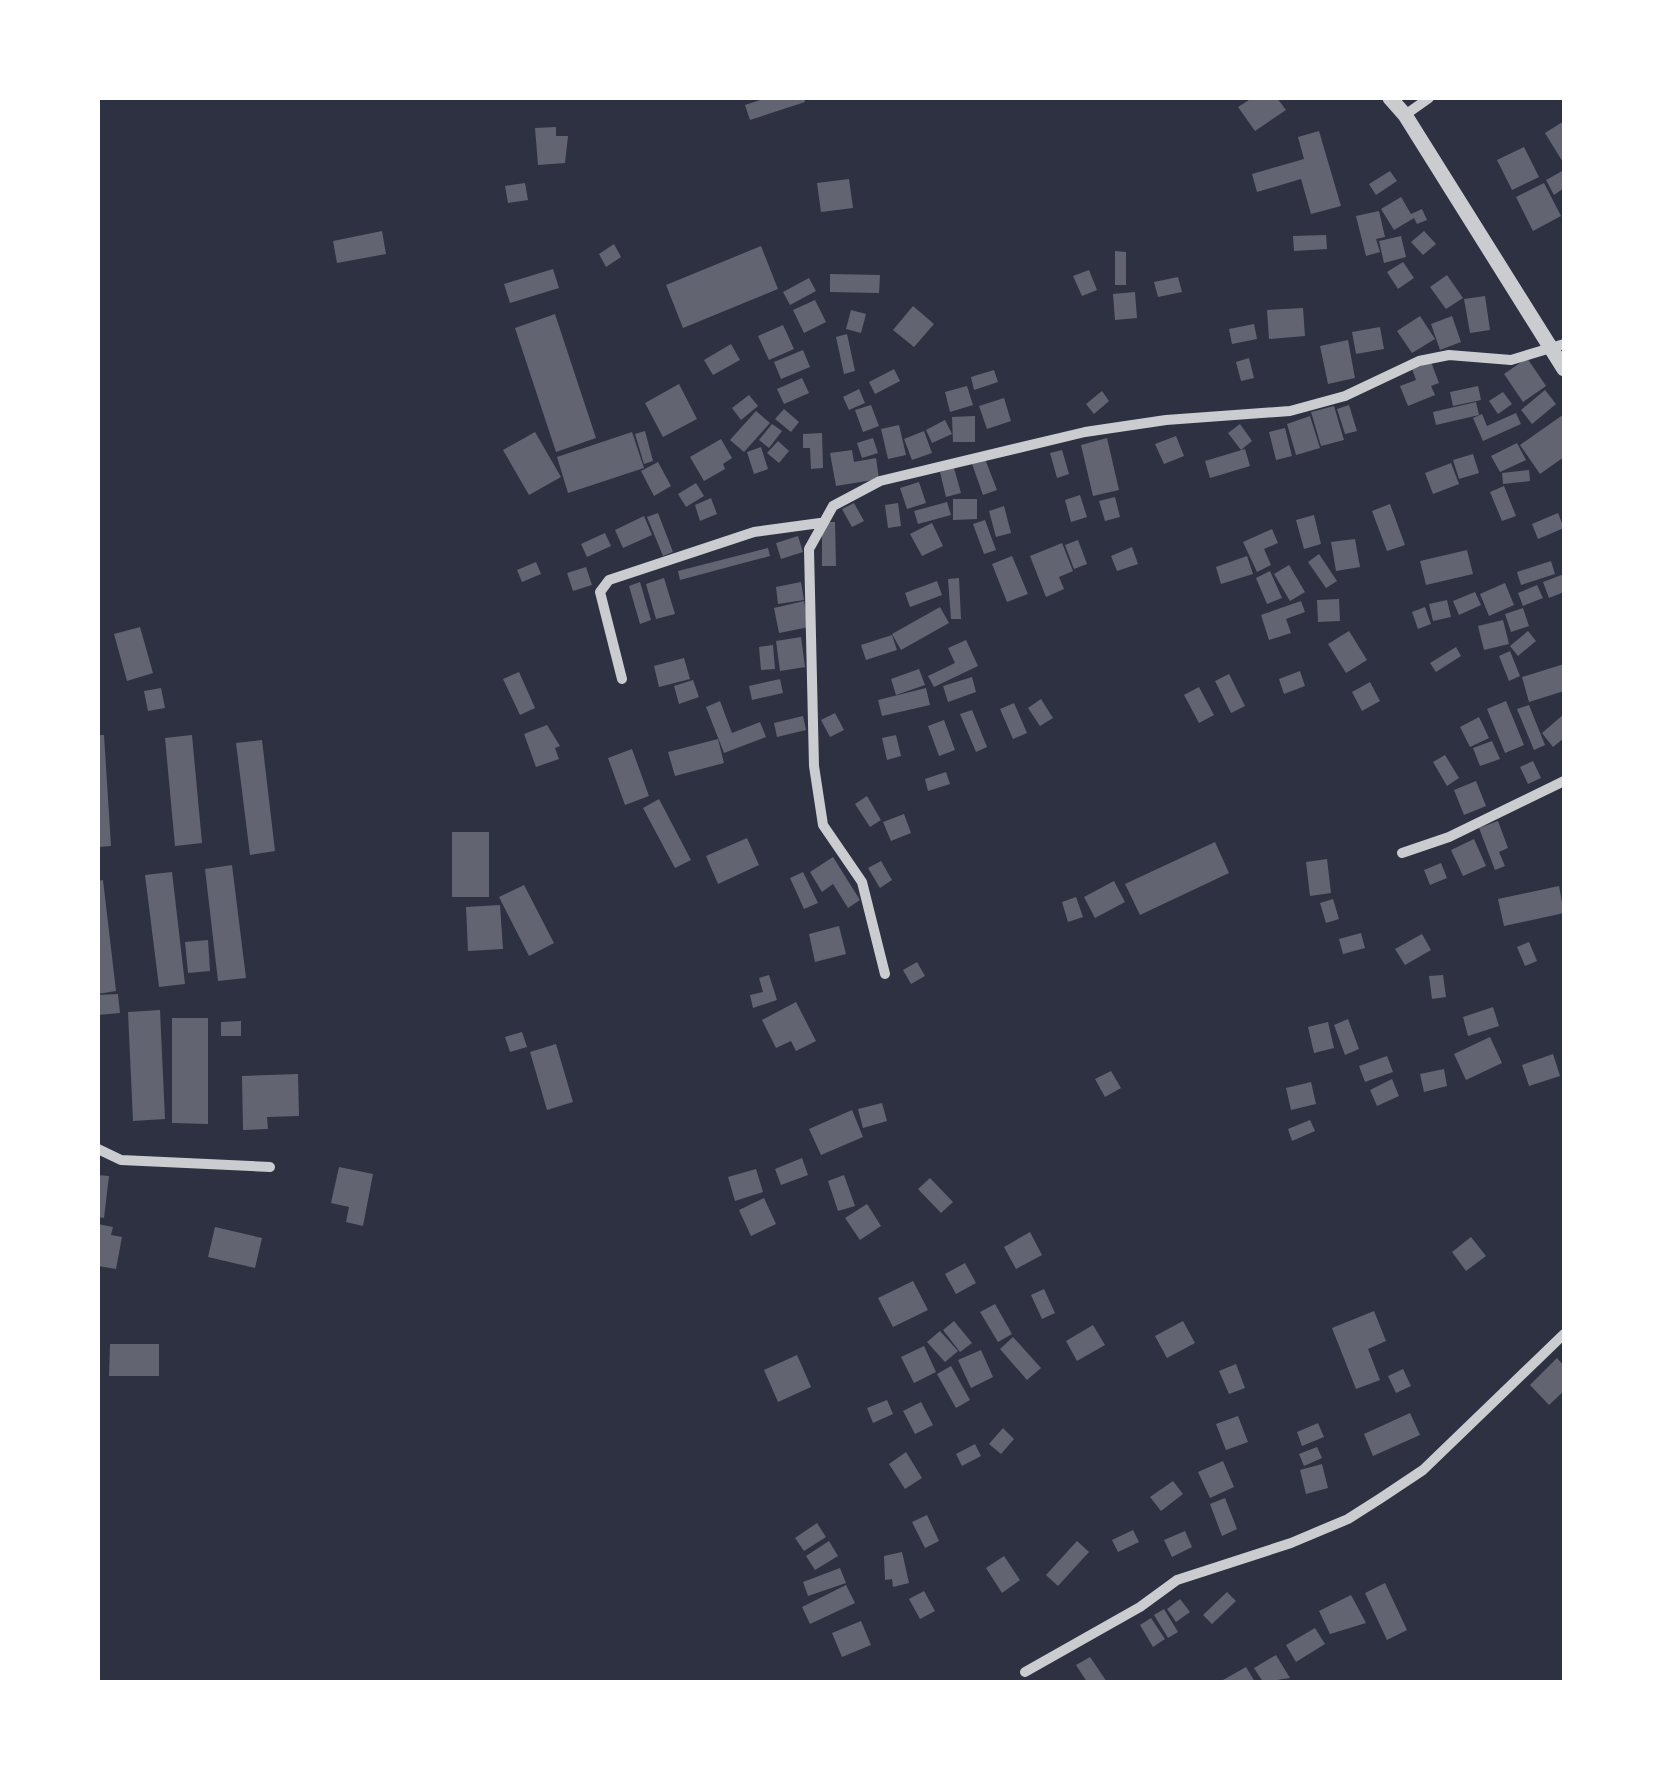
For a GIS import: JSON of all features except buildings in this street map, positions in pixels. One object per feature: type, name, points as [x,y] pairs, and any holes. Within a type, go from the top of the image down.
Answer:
[{"type":"street","points":[[1390,98],[1405,114],[1558,348],[1564,369]]},
{"type":"street","points":[[1405,114],[1429,98]]},
{"type":"street","points":[[885,974],[862,882],[822,824],[814,766],[809,549],[820,524],[844,498],[880,481],[1048,441],[1166,420],[1290,411],[1345,396],[1419,361],[1449,355],[1510,360],[1558,348]]},
{"type":"street","points":[[622,679],[600,592],[609,580],[754,532],[820,524]]},
{"type":"street","points":[[1402,853],[1449,837],[1564,780]]},
{"type":"street","points":[[98,1148],[122,1160],[270,1167]]},
{"type":"street","points":[[1025,1672],[1140,1608],[1177,1580],[1291,1542],[1381,1498],[1423,1470],[1564,1334]]}]
